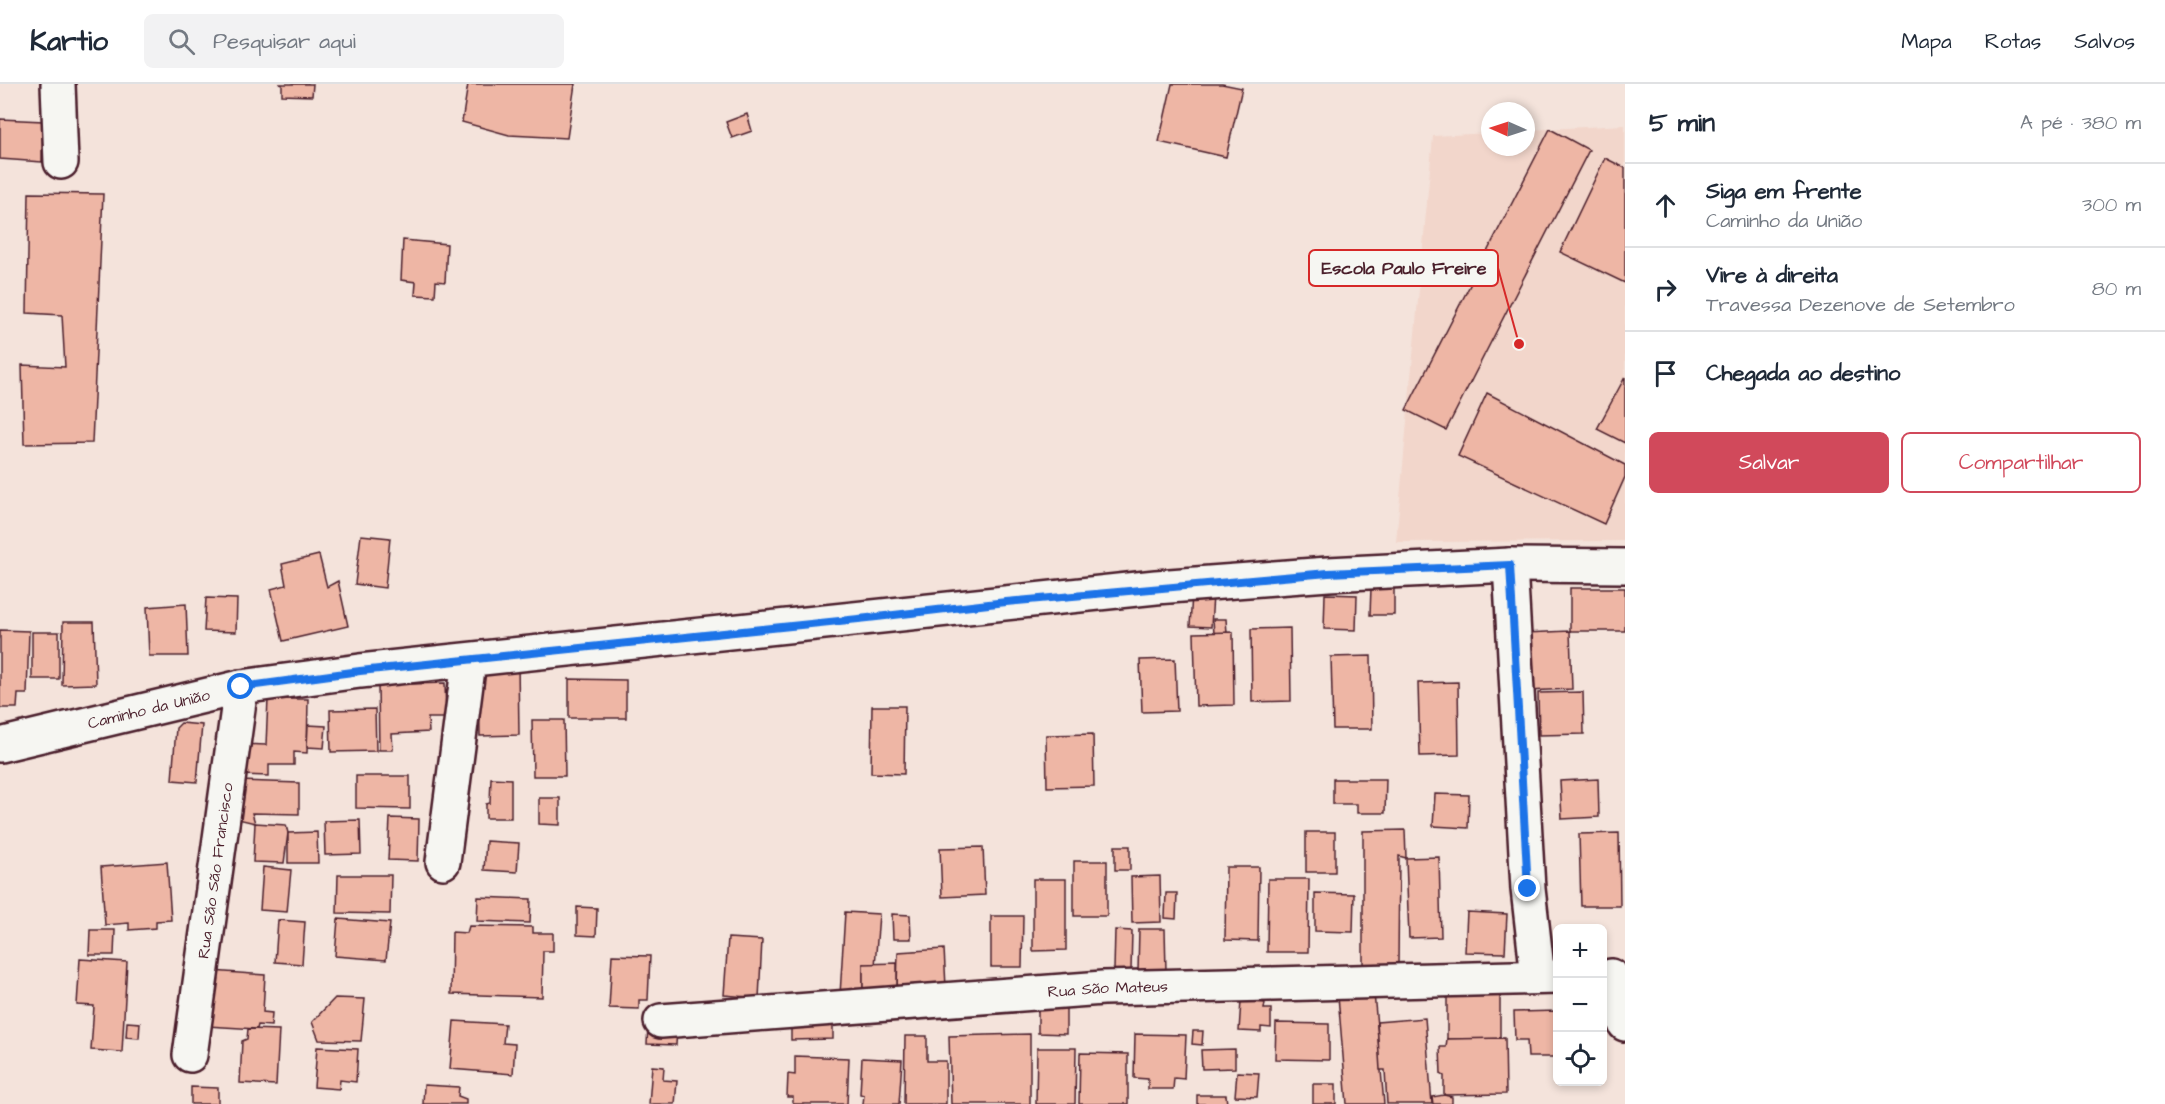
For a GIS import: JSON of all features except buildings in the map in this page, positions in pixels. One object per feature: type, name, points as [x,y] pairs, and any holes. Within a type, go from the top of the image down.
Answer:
[{"type":"street","points":[[58,84],[61,162]]},
{"type":"street","points":[[1510,565],[1528,889],[1548,977]]},
{"type":"street","name":"Caminho da União","points":[[0,745],[241,687],[360,671],[1156,587],[1328,573],[1510,565],[1625,566]]},
{"type":"street","points":[[443,862],[470,661]]},
{"type":"street","name":"Rua São São Francisco","points":[[190,1055],[241,687]]},
{"type":"street","points":[[1613,976],[1625,1024]]},
{"type":"street","name":"Rua São Mateus","points":[[661,1020],[1103,988],[1548,977]]},
{"type":"shaded area","points":[[1625,125],[1625,541],[1396,542],[1433,136],[1481,133],[1481,156],[1535,156],[1535,130]]},
{"type":"place","name":"Escola Paulo Freire","points":[[1519,344]]},
{"type":"route","points":[[241,687],[360,671],[1156,587],[1328,573],[1510,565],[1528,889]]}]
